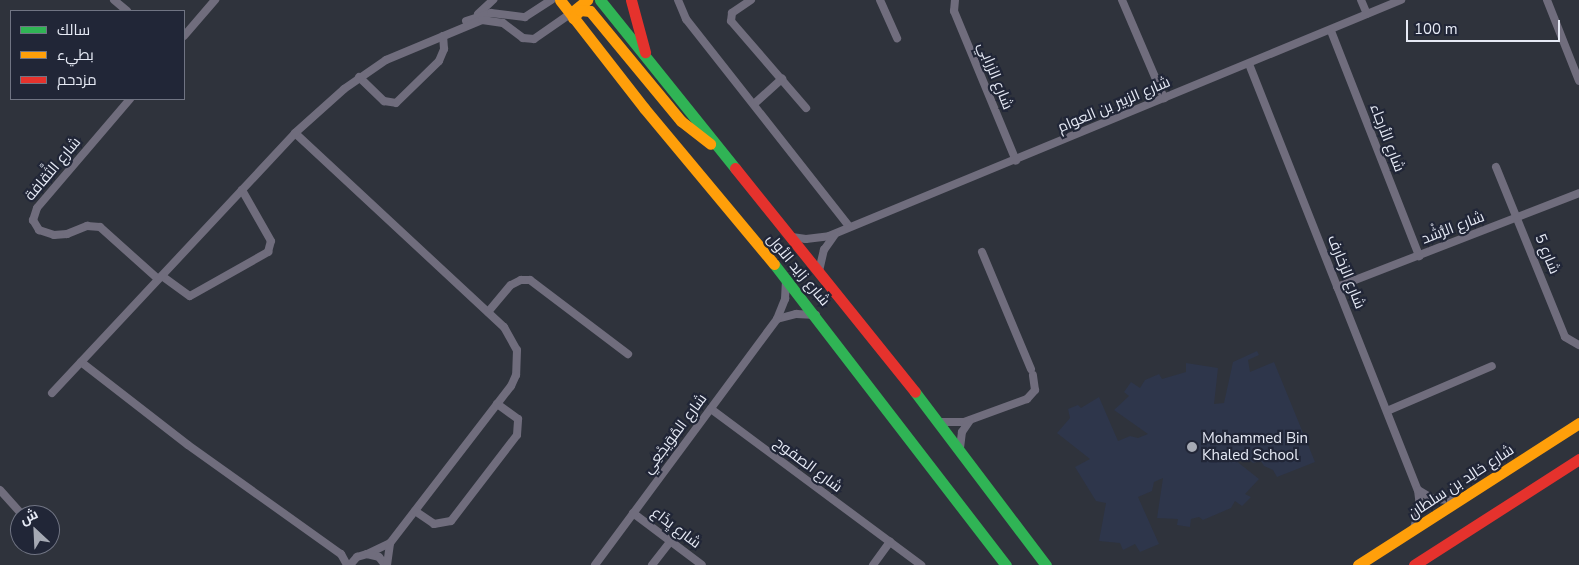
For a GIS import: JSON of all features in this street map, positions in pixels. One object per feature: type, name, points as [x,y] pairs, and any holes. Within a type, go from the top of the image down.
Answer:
[{"type":"main road","name":"شارع زايد الأول","points":[[560,0],[571,16],[816,315],[1006,565]]},
{"type":"main road","points":[[571,16],[587,0]]},
{"type":"main road","name":"شارع زايد الأول","points":[[600,0],[649,64],[792,237],[939,422],[1046,565]]},
{"type":"main road","points":[[631,0],[638,34],[649,64]]},
{"type":"main road","points":[[571,16],[580,10],[590,10],[688,130],[717,148]]},
{"type":"main road","name":"شارع خالِد بن سلطان","points":[[1358,565],[1579,423]]},
{"type":"main road","points":[[1414,565],[1579,459]]},
{"type":"street","points":[[114,0],[126,10]]},
{"type":"street","points":[[185,35],[215,0]]},
{"type":"street","points":[[443,36],[476,16],[493,0]]},
{"type":"street","points":[[476,16],[491,13],[525,17],[552,0]]},
{"type":"street","points":[[678,0],[686,19],[849,226]]},
{"type":"street","points":[[751,0],[732,13],[731,21],[806,108]]},
{"type":"street","points":[[880,0],[898,38]]},
{"type":"street","name":"شارع الزرابي","points":[[955,0],[954,11],[1016,161]]},
{"type":"street","points":[[1122,0],[1164,98]]},
{"type":"street","points":[[1362,0],[1367,14]]},
{"type":"street","name":"شارع الزبير بن العوام","points":[[792,237],[814,239],[837,232],[1016,161],[1401,0]]},
{"type":"street","points":[[1547,0],[1579,81]]},
{"type":"street","points":[[52,393],[295,133],[359,78],[386,60],[482,20],[503,23],[523,38],[534,39],[571,16]]},
{"type":"street","name":"شارع الأرجاء","points":[[1330,31],[1419,256]]},
{"type":"street","points":[[359,78],[384,101],[396,103],[439,61],[444,49],[443,36]]},
{"type":"street","name":"شارع الزخارف","points":[[1249,64],[1418,490],[1419,515],[1413,531]]},
{"type":"street","points":[[754,104],[782,79]]},
{"type":"street","name":"شارع الثَّقافة","points":[[129,100],[34,215],[36,227],[48,234],[68,234],[87,226],[104,230],[160,278]]},
{"type":"street","points":[[295,133],[488,312],[512,338],[517,350],[516,376],[497,404],[390,543],[386,565]]},
{"type":"street","name":"شارع 5","points":[[1496,167],[1565,337],[1579,345]]},
{"type":"street","points":[[160,278],[190,296],[268,252],[271,241],[242,190]]},
{"type":"street","name":"شارع الرُّشْد","points":[[1338,287],[1579,193]]},
{"type":"street","points":[[819,271],[824,250],[837,232]]},
{"type":"street","points":[[939,422],[952,424],[970,420],[1027,399],[1035,390],[1032,372],[982,252]]},
{"type":"street","name":"شارع المُوَيجْعِي","points":[[595,565],[711,410],[776,319],[785,299],[786,278]]},
{"type":"street","points":[[488,312],[511,284],[521,280],[530,280],[628,354]]},
{"type":"street","points":[[776,319],[796,314],[816,315]]},
{"type":"street","points":[[81,362],[188,445],[341,554],[348,565],[364,554],[390,543]]},
{"type":"street","points":[[1386,411],[1492,366]]},
{"type":"street","points":[[415,511],[434,524],[451,521],[517,435],[518,419],[497,404]]},
{"type":"street","name":"شارع الصفوح","points":[[711,410],[921,565]]},
{"type":"street","points":[[960,450],[962,432],[970,420]]},
{"type":"street","points":[[0,490],[14,505]]},
{"type":"street","points":[[1418,490],[1442,501],[1459,500]]},
{"type":"street","name":"شارع يِذَاع","points":[[633,513],[702,565]]},
{"type":"street","points":[[652,565],[670,542]]},
{"type":"street","points":[[873,565],[890,542]]},
{"type":"street","points":[[341,554],[364,554],[379,557],[386,565]]},
{"type":"shaded area","name":"Mohammed Bin Khaled School","points":[[1257,351],[1259,355],[1248,360],[1250,372],[1274,362],[1315,462],[1277,477],[1273,470],[1264,466],[1261,461],[1253,463],[1240,452],[1230,456],[1259,479],[1245,494],[1251,497],[1242,506],[1235,501],[1231,508],[1203,520],[1199,517],[1191,519],[1190,527],[1177,525],[1178,519],[1157,518],[1163,478],[1154,482],[1152,491],[1138,497],[1159,544],[1140,552],[1135,544],[1123,550],[1120,543],[1099,541],[1106,503],[1096,501],[1075,467],[1090,459],[1057,433],[1070,418],[1068,409],[1078,405],[1081,408],[1099,397],[1118,441],[1130,436],[1138,438],[1148,434],[1114,410],[1129,396],[1124,392],[1131,382],[1140,388],[1145,380],[1159,374],[1162,379],[1186,372],[1186,363],[1218,368],[1214,404],[1224,403],[1233,362]]},
{"type":"traffic: fast","points":[[600,0],[735,168]]},
{"type":"traffic: fast","points":[[774,264],[1006,565]]},
{"type":"traffic: fast","points":[[915,392],[1046,565]]},
{"type":"traffic: slow","points":[[560,0],[644,108],[774,264]]},
{"type":"traffic: slow","points":[[571,13],[587,0]]},
{"type":"traffic: slow","points":[[573,18],[580,10],[590,11],[681,121],[710,144]]},
{"type":"traffic: slow","points":[[1358,565],[1579,423]]},
{"type":"traffic: jam","points":[[631,0],[645,52]]},
{"type":"traffic: jam","points":[[735,168],[915,392]]},
{"type":"traffic: jam","points":[[1414,565],[1579,459]]},
{"type":"place","name":"Mohammed Bin Khaled School","points":[[1192,447]]}]
